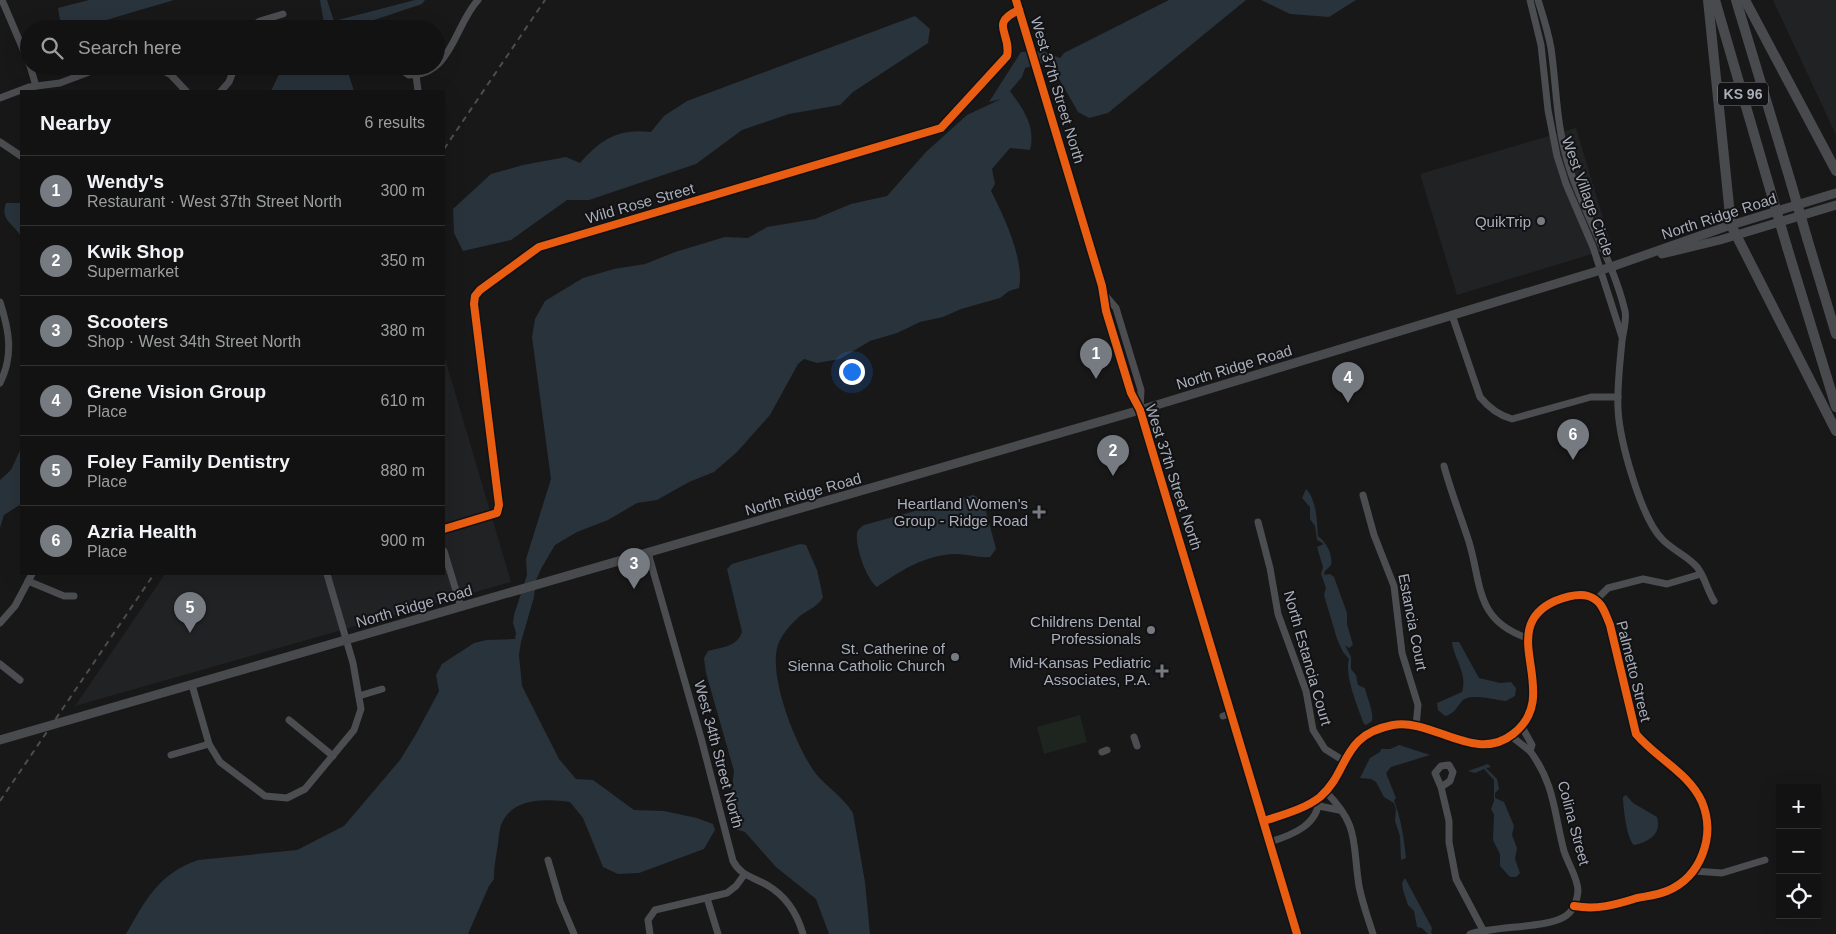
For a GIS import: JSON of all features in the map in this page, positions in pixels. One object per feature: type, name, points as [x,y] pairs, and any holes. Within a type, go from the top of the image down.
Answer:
[{"type":"highway","points":[[1708,0],[1731,225],[1836,431]]},
{"type":"highway","name":"KS 96","points":[[1715,0],[1836,407]]},
{"type":"highway","name":"KS 96","points":[[1736,0],[1836,334]]},
{"type":"highway","points":[[1745,0],[1836,172]]},
{"type":"main road","name":"North Ridge Road","points":[[1611,267],[1731,225],[1836,193]]},
{"type":"main road","name":"North Ridge Road","points":[[0,740],[1140,410],[1600,270],[1735,236],[1836,205]]},
{"type":"street","points":[[2,0],[20,43]]},
{"type":"street","points":[[445,55],[465,16],[478,0]]},
{"type":"street","name":"West 37th Street North","points":[[1016,0],[1105,295],[1106,311],[1131,393],[1140,410],[1233,713],[1297,934]]},
{"type":"street","name":"West Village Circle","points":[[1530,0],[1542,51],[1553,140],[1564,177],[1588,233],[1622,339]]},
{"type":"street","name":"West Village Circle","points":[[1538,0],[1550,45],[1554,97],[1565,151],[1579,194],[1611,267],[1626,313],[1622,339],[1618,397],[1620,429],[1649,521],[1662,539],[1689,560],[1701,574],[1706,590],[1714,601]]},
{"type":"street","name":"Wild Rose Street","points":[[445,529],[497,513],[499,505],[474,304],[475,296],[480,290],[539,247],[942,128],[1007,56],[1009,46],[1002,28],[1004,20],[1008,15],[1019,10]]},
{"type":"street","points":[[263,20],[283,14]]},
{"type":"street","points":[[32,75],[36,86]]},
{"type":"street","points":[[21,90],[60,83],[81,75]]},
{"type":"street","points":[[172,75],[185,90]]},
{"type":"street","points":[[222,90],[229,82],[231,75]]},
{"type":"street","points":[[409,75],[416,75],[418,90]]},
{"type":"street","points":[[0,98],[20,90]]},
{"type":"street","points":[[0,142],[20,155]]},
{"type":"street","points":[[0,302],[8,333],[10,353],[0,383]]},
{"type":"street","points":[[1452,314],[1480,397],[1501,416],[1512,419],[1591,397],[1618,397]]},
{"type":"street","points":[[1444,466],[1470,547],[1478,591],[1487,608],[1500,623],[1527,638]]},
{"type":"street","name":"Estancia Court","points":[[1363,496],[1374,535],[1394,586],[1402,653],[1418,705],[1416,726]]},
{"type":"street","name":"North Estancia Court","points":[[1258,522],[1270,568],[1278,614],[1306,691],[1313,730],[1325,749],[1344,761]]},
{"type":"street","name":"West 34th Street North","points":[[648,553],[701,738],[733,861],[744,875]]},
{"type":"street","points":[[445,554],[460,607]]},
{"type":"street","points":[[1264,821],[1290,813],[1318,798],[1325,791],[1361,738],[1376,730],[1400,725],[1416,726],[1471,744],[1491,743],[1512,736],[1522,727],[1534,703],[1534,687],[1527,650],[1527,638],[1535,618],[1552,603],[1572,595],[1583,595],[1596,600],[1608,588],[1643,579],[1667,584],[1701,574]]},
{"type":"street","points":[[0,623],[15,606],[31,575]]},
{"type":"street","points":[[192,685],[209,744],[220,762],[259,793],[279,799],[294,796],[305,790],[357,724],[361,709],[346,640],[327,575]]},
{"type":"street","points":[[28,581],[64,596],[74,596]]},
{"type":"street","name":"Palmetto Street","points":[[1596,600],[1603,608],[1610,625],[1636,734],[1647,747],[1691,784],[1702,802],[1707,822],[1706,842],[1700,860],[1694,870]]},
{"type":"street","points":[[0,664],[20,680]]},
{"type":"street","points":[[359,696],[382,689]]},
{"type":"street","points":[[1223,716],[1233,713]]},
{"type":"street","points":[[289,720],[333,756]]},
{"type":"street","name":"Colina Street","points":[[1522,727],[1532,745],[1530,751]]},
{"type":"street","name":"Colina Street","points":[[1512,736],[1530,751],[1542,767],[1550,786],[1561,838],[1577,884],[1574,906]]},
{"type":"street","points":[[1134,737],[1137,746]]},
{"type":"street","points":[[171,755],[209,744]]},
{"type":"street","points":[[1441,787],[1449,821],[1448,842],[1456,879],[1482,930]]},
{"type":"street","points":[[1325,791],[1336,802],[1339,810],[1348,819],[1353,831],[1360,887],[1373,934]]},
{"type":"street","points":[[1270,842],[1291,835],[1305,826],[1314,816],[1319,806],[1318,798]]},
{"type":"street","points":[[1319,806],[1339,810]]},
{"type":"street","points":[[548,860],[560,900],[574,934]]},
{"type":"street","points":[[1470,934],[1482,930],[1554,921],[1567,915],[1574,906],[1603,908],[1666,892],[1694,870],[1722,873],[1765,860]]},
{"type":"street","points":[[650,934],[648,920],[656,910],[732,890],[744,875],[768,886],[784,898],[795,914],[803,934]]},
{"type":"street","points":[[707,898],[718,934]]},
{"type":"shaded area","points":[[89,0],[174,0],[106,20],[60,20],[58,8]]},
{"type":"shaded area","points":[[320,0],[327,0],[334,20],[323,20]]},
{"type":"shaded area","points":[[415,0],[425,0],[422,4],[374,20],[338,20]]},
{"type":"shaded area","points":[[1169,0],[1246,0],[1108,113],[1089,118],[1078,112],[1049,61],[1025,68],[1022,77],[1010,91],[1024,111],[1030,126],[1030,150],[1010,148],[992,169],[995,184],[991,191],[1002,213],[1016,252],[1020,277],[1019,288],[1009,291],[1000,298],[961,309],[943,317],[920,322],[897,333],[870,341],[840,359],[817,363],[804,359],[798,364],[770,415],[737,452],[714,472],[689,482],[657,500],[637,503],[608,520],[577,532],[555,545],[542,567],[536,580],[534,597],[519,655],[522,686],[559,759],[576,779],[593,780],[634,810],[664,811],[697,818],[713,824],[715,830],[704,849],[639,873],[618,874],[603,867],[583,818],[570,802],[551,800],[531,802],[513,809],[501,825],[494,879],[489,886],[468,934],[126,934],[154,890],[184,866],[198,860],[297,850],[344,826],[400,760],[416,734],[439,691],[436,675],[442,664],[474,643],[487,640],[515,639],[514,615],[527,575],[526,559],[551,479],[532,337],[535,319],[545,301],[583,278],[614,269],[645,264],[675,252],[725,237],[748,238],[767,227],[815,219],[851,204],[887,196],[926,152],[967,115],[1001,99],[989,102],[1021,52],[1043,51],[1060,58],[1064,53]]},
{"type":"shaded area","points":[[1261,0],[1356,0],[1329,17],[1290,14]]},
{"type":"shaded area","points":[[1773,0],[1836,0],[1836,135]]},
{"type":"shaded area","points":[[915,16],[930,29],[928,43],[853,92],[840,105],[789,114],[742,130],[696,164],[589,200],[567,200],[511,240],[463,251],[454,233],[453,209],[491,174],[523,165],[566,157],[580,163],[595,147],[611,137],[629,132],[651,132],[664,116],[687,101]]},
{"type":"shaded area","points":[[279,75],[349,75],[354,90],[271,90]]},
{"type":"shaded area","points":[[1576,128],[1612,248],[1457,295],[1420,174]]},
{"type":"shaded area","points":[[6,203],[20,203],[20,235],[8,221],[5,208]]},
{"type":"shaded area","points":[[445,358],[511,582],[75,706],[164,575],[445,575]]},
{"type":"shaded area","points":[[20,450],[20,505],[4,515],[0,528],[0,480],[11,470]]},
{"type":"shaded area","points":[[1306,489],[1314,505],[1318,536],[1326,545],[1331,557],[1331,565],[1324,575],[1330,574],[1334,577],[1347,613],[1347,624],[1353,645],[1349,648],[1345,645],[1351,657],[1351,669],[1356,675],[1358,685],[1365,688],[1372,713],[1372,721],[1366,725],[1352,691],[1348,673],[1349,659],[1343,652],[1337,639],[1324,595],[1326,588],[1321,574],[1323,567],[1317,547],[1324,544],[1317,540],[1315,526],[1310,519],[1310,507],[1302,498]]},
{"type":"shaded area","points":[[973,495],[983,500],[996,549],[990,557],[955,554],[934,557],[914,564],[877,587],[873,583],[866,571],[858,547],[857,533],[860,528],[864,525]]},
{"type":"shaded area","points":[[800,544],[806,545],[817,570],[823,597],[816,606],[794,621],[780,640],[776,653],[779,689],[792,728],[808,762],[816,774],[845,802],[853,813],[865,882],[870,934],[829,934],[816,899],[776,867],[745,832],[735,829],[729,816],[734,771],[706,673],[704,658],[708,651],[733,644],[742,632],[727,569],[732,564]]},
{"type":"shaded area","points":[[1452,642],[1459,642],[1479,678],[1500,683],[1511,682],[1516,688],[1515,696],[1506,701],[1477,697],[1466,698],[1454,712],[1445,716],[1438,710],[1437,703],[1462,692],[1462,673]]},
{"type":"shaded area","points":[[1080,715],[1087,742],[1044,754],[1037,727]]},
{"type":"shaded area","points":[[1399,745],[1430,755],[1391,767],[1386,773],[1396,798],[1394,800],[1403,836],[1406,858],[1401,860],[1400,836],[1395,821],[1396,809],[1394,803],[1384,797],[1376,782],[1371,779],[1360,778],[1370,758],[1380,752],[1381,749],[1390,749]]},
{"type":"shaded area","points":[[1488,764],[1491,767],[1486,768],[1497,779],[1499,789],[1495,793],[1495,798],[1504,802],[1514,826],[1512,835],[1517,848],[1515,859],[1520,873],[1516,877],[1510,877],[1500,866],[1500,854],[1493,840],[1494,814],[1491,809],[1494,801],[1494,780],[1484,769],[1475,773],[1468,771]]},
{"type":"shaded area","points":[[1626,795],[1633,803],[1657,817],[1658,828],[1656,833],[1645,842],[1634,845],[1629,837],[1623,797]]},
{"type":"shaded area","points":[[1405,878],[1432,928],[1431,933],[1433,934],[1428,934],[1422,928],[1417,927],[1414,911],[1408,905],[1403,890],[1402,883]]},
{"type":"railway","points":[[445,148],[545,0]]},
{"type":"railway","points":[[0,801],[153,575]]},
{"type":"cycle path","points":[[1016,0],[1102,286],[1106,311],[1131,393],[1140,410],[1297,934]]},
{"type":"cycle path","points":[[445,529],[497,513],[499,505],[474,304],[475,296],[480,290],[539,247],[941,128],[1007,56],[1008,48],[1003,25],[1010,15],[1019,10]]},
{"type":"cycle path","points":[[1264,821],[1286,814],[1320,797],[1330,787],[1355,745],[1363,737],[1376,730],[1393,725],[1408,725],[1469,742],[1484,744],[1499,742],[1513,734],[1527,718],[1533,700],[1533,682],[1528,645],[1530,628],[1538,613],[1555,601],[1563,598],[1575,595],[1588,596],[1600,604],[1610,625],[1636,734],[1681,774],[1696,792],[1702,802],[1706,815],[1707,828],[1706,841],[1697,866],[1679,885],[1660,894],[1613,905],[1598,907],[1574,906]]},
{"type":"place","name":"QuikTrip","points":[[1541,221]]},
{"type":"place","name":"Wendy's","points":[[1096,379]]},
{"type":"place","name":"Grene Vision Group","points":[[1348,403]]},
{"type":"place","name":"Azria Health","points":[[1573,460]]},
{"type":"place","name":"Kwik Shop","points":[[1113,476]]},
{"type":"place","name":"Heartland Women's Group - Ridge Road","points":[[1039,512]]},
{"type":"place","name":"Scooters","points":[[634,589]]},
{"type":"place","name":"Childrens Dental Professionals","points":[[1151,630]]},
{"type":"place","name":"Foley Family Dentistry","points":[[190,633]]},
{"type":"place","name":"St. Catherine of Sienna Catholic Church","points":[[955,657]]},
{"type":"place","name":"Mid-Kansas Pediatric Associates, P.A.","points":[[1162,671]]}]
